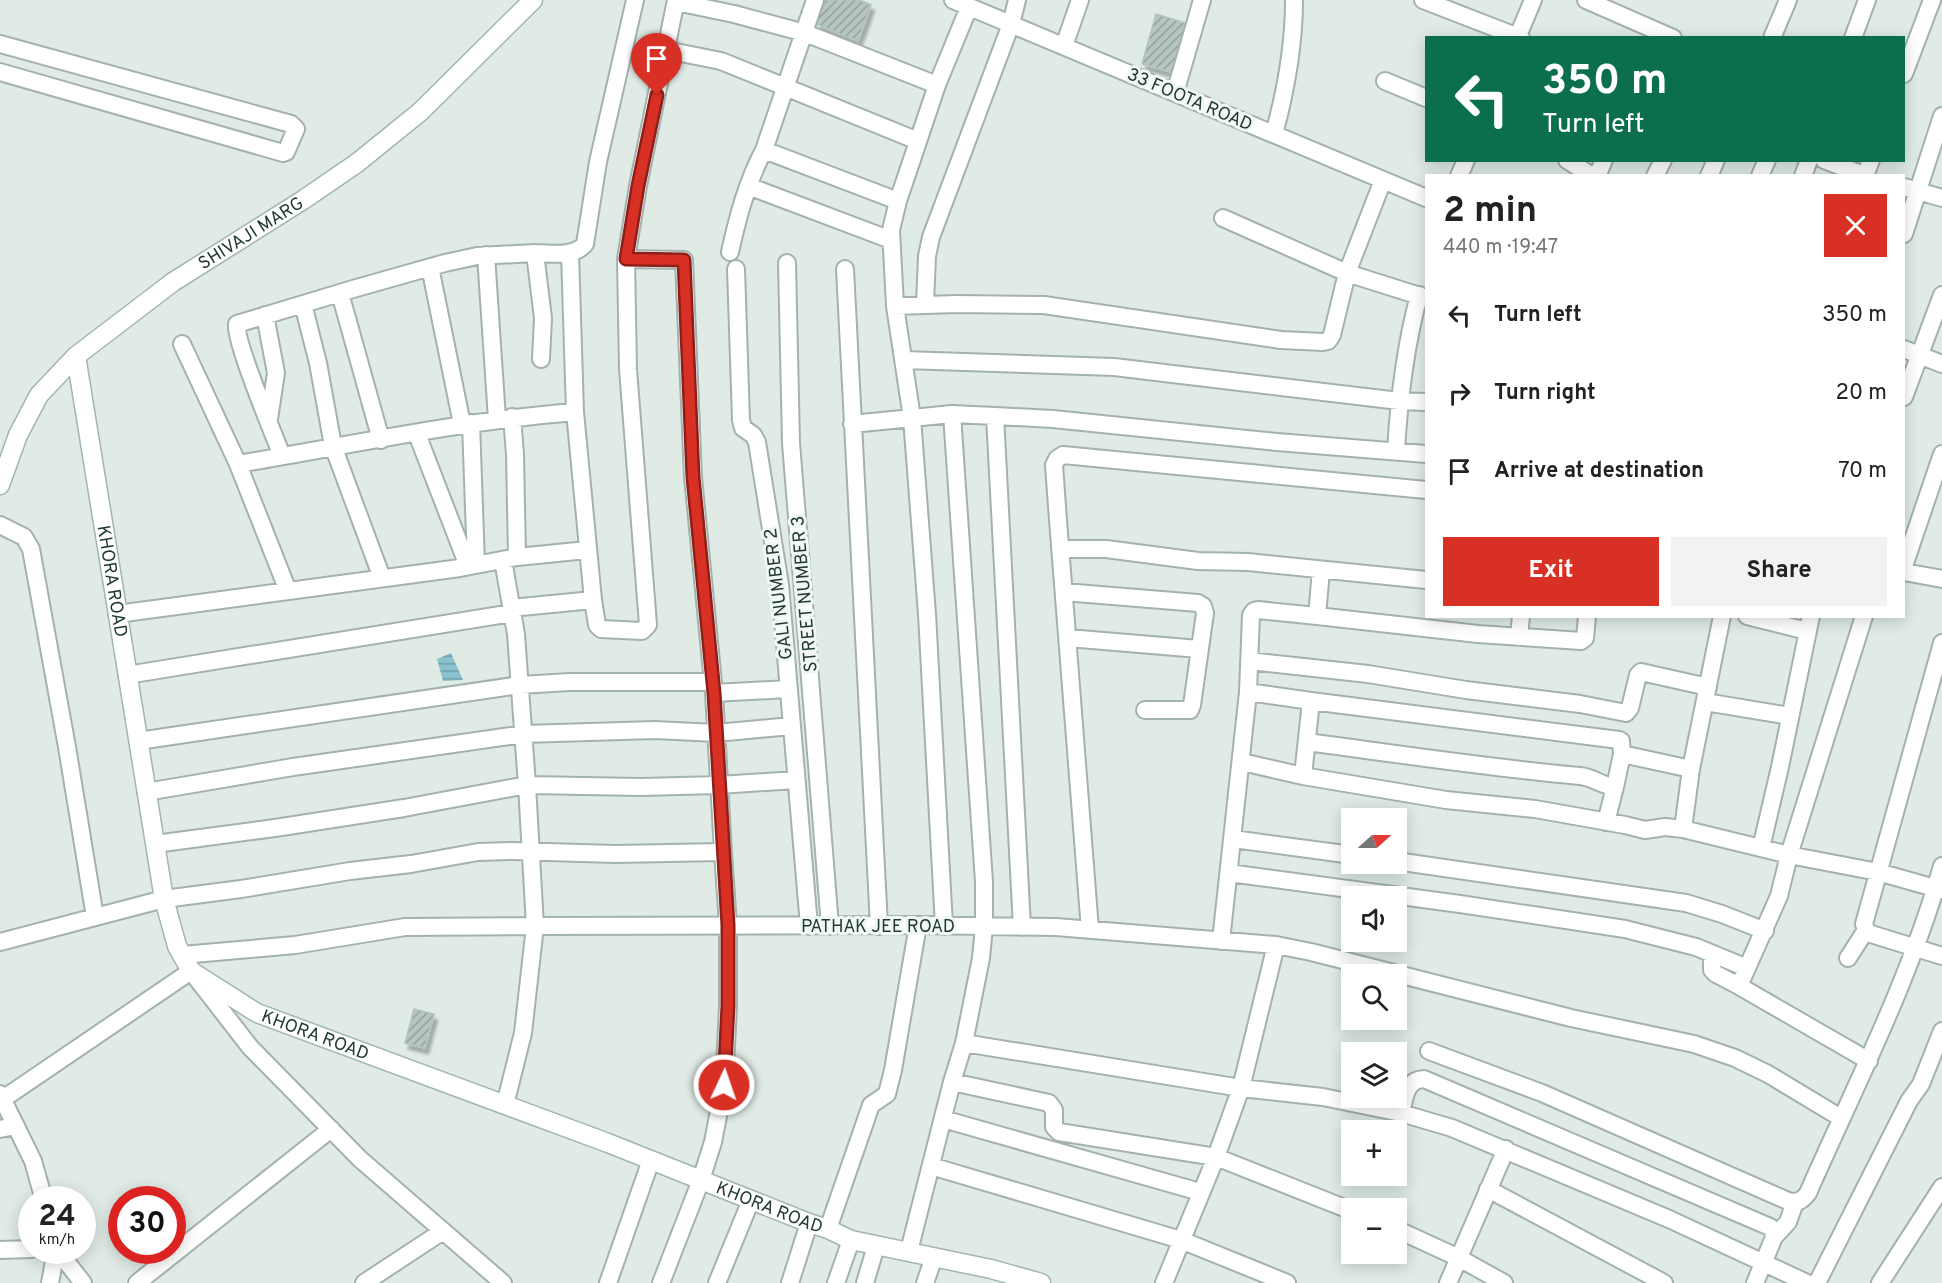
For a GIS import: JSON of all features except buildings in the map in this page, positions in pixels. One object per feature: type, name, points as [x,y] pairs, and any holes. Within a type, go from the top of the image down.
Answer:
[{"type":"street","name":"SHIVAJI MARG","points":[[0,485],[18,435],[39,394],[76,356],[173,282],[357,163],[420,112],[533,0]]},
{"type":"street","points":[[282,456],[236,329],[237,324],[430,267],[477,256],[570,253],[578,250],[585,244],[598,162],[635,0]]},
{"type":"street","points":[[730,252],[736,221],[753,170],[764,150],[815,0]]},
{"type":"street","name":"33 FOOTA ROAD","points":[[953,0],[1425,198]]},
{"type":"street","points":[[925,304],[927,256],[931,237],[1011,24],[1017,0]]},
{"type":"street","points":[[1064,46],[1080,0]]},
{"type":"street","points":[[1175,93],[1202,0]]},
{"type":"street","points":[[1274,134],[1284,97],[1293,39],[1294,0]]},
{"type":"street","points":[[1424,0],[1516,36]]},
{"type":"street","points":[[1519,36],[1533,0]]},
{"type":"street","points":[[1586,0],[1667,36]]},
{"type":"street","points":[[1773,36],[1788,0]]},
{"type":"street","points":[[1854,36],[1867,0]]},
{"type":"street","points":[[1905,72],[1932,0]]},
{"type":"street","points":[[570,253],[574,412],[595,619],[597,626],[601,629],[642,631],[648,625],[628,369],[626,259],[638,186],[676,1],[805,33],[937,85]]},
{"type":"street","points":[[944,926],[927,625],[912,418],[895,306],[891,240],[892,221],[918,141],[937,85],[969,7]]},
{"type":"street","points":[[0,44],[291,124],[296,129],[286,152],[282,153],[0,72]]},
{"type":"street","points":[[666,50],[721,62],[918,141]]},
{"type":"street","points":[[1385,81],[1425,98]]},
{"type":"street","points":[[1905,226],[1910,189],[1942,116]]},
{"type":"street","points":[[764,150],[898,201]]},
{"type":"street","points":[[1570,162],[1589,174]]},
{"type":"street","points":[[1829,162],[1862,174]]},
{"type":"street","points":[[895,306],[1044,305],[1281,340],[1328,341],[1332,335],[1347,273],[1383,180]]},
{"type":"street","points":[[748,186],[891,240]]},
{"type":"street","points":[[1910,189],[1942,198]]},
{"type":"street","points":[[1223,218],[1347,273],[1423,297],[1410,330],[1399,401],[1396,451]]},
{"type":"street","points":[[535,253],[543,318],[541,358]]},
{"type":"street","points":[[486,255],[505,418],[515,454],[510,558],[512,611],[524,734],[535,926],[523,1033],[505,1105]]},
{"type":"street","points":[[626,259],[684,260],[693,477],[713,687],[728,925],[728,1006],[724,1085],[713,1142],[701,1180],[661,1283]]},
{"type":"street","name":"STREET NUMBER 3","points":[[787,262],[791,442],[830,926]]},
{"type":"street","points":[[430,267],[467,423],[472,565]]},
{"type":"street","name":"GALI NUMBER 2","points":[[736,269],[741,420],[743,428],[753,435],[757,442],[780,585],[809,926]]},
{"type":"street","points":[[845,269],[879,926]]},
{"type":"street","points":[[340,293],[381,440]]},
{"type":"street","points":[[1905,391],[1911,352],[1942,295]]},
{"type":"street","points":[[303,304],[318,363],[333,446],[382,578]]},
{"type":"street","points":[[265,315],[276,373],[269,420]]},
{"type":"street","points":[[182,344],[238,464],[288,591]]},
{"type":"street","points":[[1911,352],[1942,364]]},
{"type":"street","name":"KHORA ROAD","points":[[76,356],[164,899],[177,946],[191,971],[257,1013],[651,1160],[851,1240],[991,1269],[1039,1283]]},
{"type":"street","points":[[904,360],[1114,367],[1399,401],[1425,402]]},
{"type":"street","points":[[238,464],[333,446],[417,434],[467,423],[574,412]]},
{"type":"street","points":[[852,424],[952,414],[1053,419],[1265,441],[1425,454]]},
{"type":"street","points":[[909,1251],[964,1043],[981,958],[984,927],[984,882],[952,414]]},
{"type":"street","points":[[995,416],[1022,927]]},
{"type":"street","points":[[417,434],[472,565]]},
{"type":"street","points":[[1905,563],[1942,453]]},
{"type":"street","points":[[1089,930],[1054,465],[1063,455],[1425,490]]},
{"type":"street","points":[[0,525],[24,537],[31,549],[95,917]]},
{"type":"street","points":[[1060,549],[1106,549],[1198,561],[1248,562],[1425,580]]},
{"type":"street","points":[[117,614],[510,558],[587,550]]},
{"type":"street","points":[[1317,616],[1321,570]]},
{"type":"street","points":[[1905,572],[1942,579]]},
{"type":"street","points":[[1064,592],[1198,603],[1203,606],[1205,613],[1190,710],[1145,710]]},
{"type":"street","points":[[127,675],[512,611],[593,600]]},
{"type":"street","points":[[1221,941],[1242,762],[1248,692],[1249,622],[1254,611],[1581,641],[1585,638],[1587,618]]},
{"type":"street","points":[[1519,637],[1521,618]]},
{"type":"street","points":[[1683,829],[1691,769],[1722,618]]},
{"type":"street","points":[[1761,848],[1780,768],[1809,624],[1762,618]]},
{"type":"street","points":[[1739,986],[1779,896],[1789,855],[1863,618]]},
{"type":"street","points":[[1068,638],[1199,649]]},
{"type":"street","points":[[1942,643],[1864,924],[1866,930],[1871,934],[1942,956]]},
{"type":"street","points":[[1249,661],[1368,674],[1626,713],[1630,708],[1638,675],[1641,672],[1706,695],[1790,716]]},
{"type":"street","points":[[138,741],[520,685],[570,682],[788,689]]},
{"type":"street","points":[[1248,692],[1621,741],[1622,754],[1606,822]]},
{"type":"street","points":[[1303,776],[1311,701]]},
{"type":"street","points":[[146,792],[293,767],[524,734],[655,730],[716,733],[791,726]]},
{"type":"street","points":[[1307,742],[1540,773],[1588,777],[1605,786],[1615,786]]},
{"type":"street","points":[[1622,754],[1691,769]]},
{"type":"street","points":[[1242,762],[1303,776],[1446,800],[1535,809],[1645,830],[1665,826],[1683,829],[1789,855],[1878,872],[1939,889]]},
{"type":"street","points":[[155,844],[404,808],[527,785],[641,787],[796,780]]},
{"type":"street","points":[[1233,839],[1341,854]]},
{"type":"street","points":[[0,942],[164,899],[411,864],[478,852],[512,850],[604,854],[723,852]]},
{"type":"street","points":[[1407,863],[1686,903],[1732,917],[1765,931]]},
{"type":"street","points":[[1429,1051],[1542,1093],[1788,1201],[1802,1200],[1808,1193],[1869,1061],[1939,889],[1942,866]]},
{"type":"street","points":[[1229,873],[1448,902],[1625,929],[1696,947],[1747,969]]},
{"type":"street","name":"PATHAK JEE ROAD","points":[[182,955],[295,945],[405,927],[728,925],[1022,927],[1276,945],[1571,1018],[1694,1044],[1735,1058],[1768,1074],[1841,1119]]},
{"type":"street","points":[[828,1229],[871,1105],[887,1094],[918,925]]},
{"type":"street","points":[[1848,958],[1866,930]]},
{"type":"street","points":[[1164,1283],[1216,1157],[1241,1088],[1276,945]]},
{"type":"street","points":[[1712,954],[1712,970],[1716,974],[1869,1061]]},
{"type":"street","points":[[40,1186],[33,1161],[8,1127],[2,1096],[191,971],[250,1047],[360,1159],[503,1283]]},
{"type":"street","points":[[1817,1283],[1909,1101],[1921,1084],[1942,1030]]},
{"type":"street","points":[[964,1043],[1241,1088],[1323,1097],[1401,1113],[1452,1128],[1506,1149],[1765,1262],[1807,1283]]},
{"type":"street","points":[[1401,1113],[1408,1085],[1415,1080],[1424,1079],[1770,1227],[1774,1238]]},
{"type":"street","points":[[952,1082],[1050,1103],[1054,1110],[1054,1127],[1059,1132],[1216,1157],[1341,1207]]},
{"type":"street","points":[[943,1119],[1200,1192]]},
{"type":"street","points":[[137,1283],[331,1129]]},
{"type":"street","points":[[1448,1283],[1506,1149]]},
{"type":"street","points":[[609,1283],[651,1160]]},
{"type":"street","points":[[931,1166],[1181,1240],[1287,1283]]},
{"type":"street","points":[[1880,1283],[1942,1187]]},
{"type":"street","points":[[1488,1189],[1664,1283]]},
{"type":"street","points":[[717,1283],[751,1200]]},
{"type":"street","points":[[1755,1283],[1774,1238],[1788,1222],[1795,1202]]},
{"type":"street","points":[[790,1283],[809,1223]]},
{"type":"street","points":[[364,1283],[443,1231]]},
{"type":"street","points":[[1407,1234],[1459,1258],[1504,1283]]},
{"type":"street","points":[[836,1283],[851,1240]]},
{"type":"street","points":[[865,1283],[876,1246]]},
{"type":"street","points":[[0,1250],[18,1249]]},
{"type":"street","points":[[925,1283],[934,1257]]},
{"type":"street","points":[[50,1283],[54,1264]]},
{"type":"street","points":[[68,1264],[83,1283]]},
{"type":"water","points":[[451,653],[463,680],[443,681],[437,659]]},
{"type":"route","points":[[657,95],[626,259],[684,260],[693,477],[714,693],[728,925],[728,1006],[724,1085]]}]
